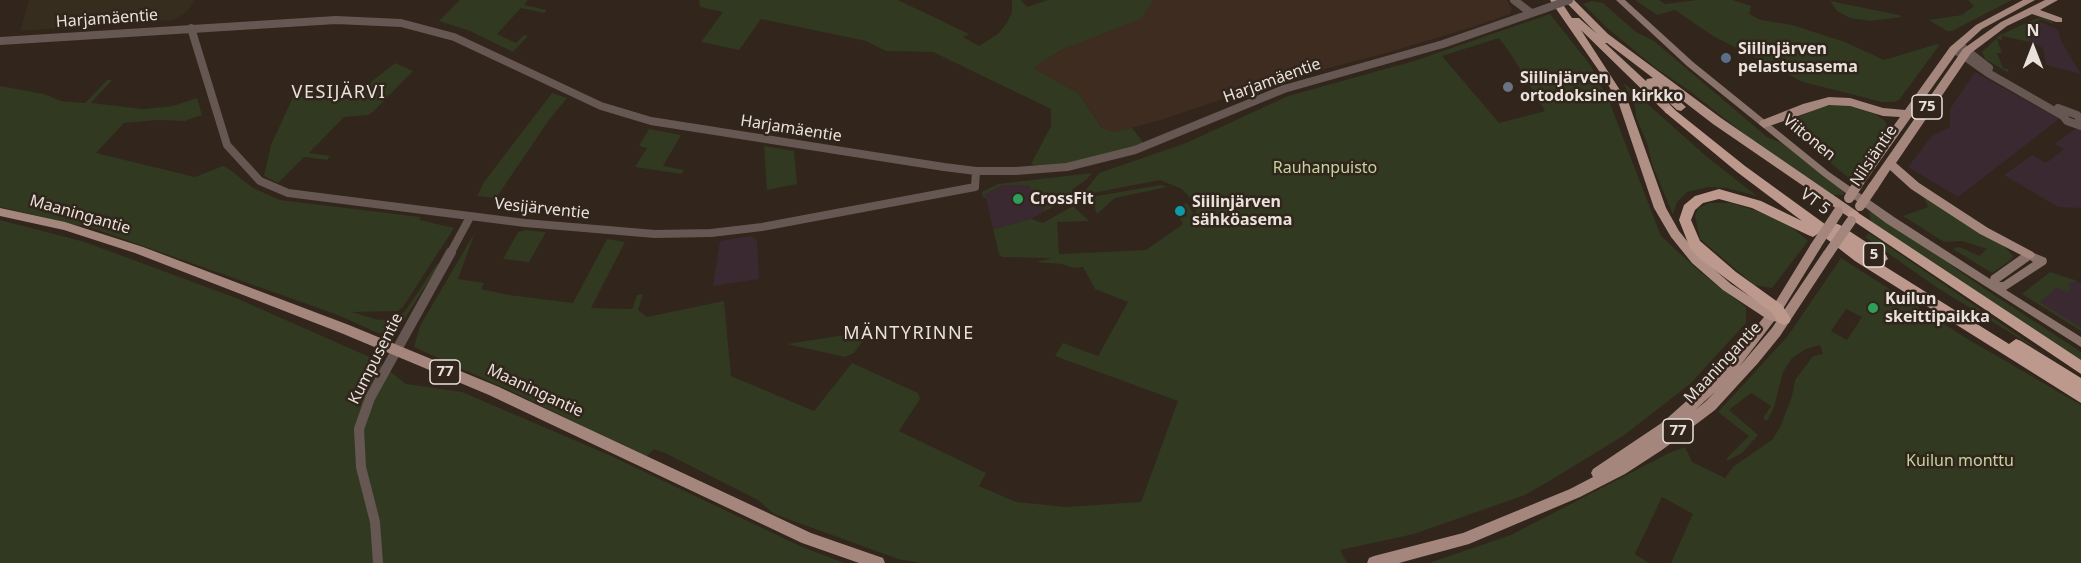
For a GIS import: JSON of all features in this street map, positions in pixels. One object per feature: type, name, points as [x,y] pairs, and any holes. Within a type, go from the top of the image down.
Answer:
[{"type":"highway","name":"VT 5","points":[[1556,0],[1598,43],[1740,169],[1860,257],[2081,397]]},
{"type":"highway","points":[[1556,0],[1599,62],[1624,104],[1660,208],[1675,234],[1696,260],[1727,287],[1777,315]]},
{"type":"highway","name":"VT 5","points":[[1569,0],[1675,109],[1868,251],[2081,385]]},
{"type":"highway","points":[[1604,36],[1717,122],[2081,368]]},
{"type":"highway","points":[[1777,315],[1695,244],[1685,220],[1689,208],[1699,199],[1719,194],[1747,200],[1778,213],[1860,257]]},
{"type":"main road","name":"Viitonen","points":[[1620,0],[1690,64],[1826,174],[1890,220],[2081,343]]},
{"type":"main road","name":"Nilsiäntie","points":[[1843,206],[1907,114],[1960,50],[2031,5],[2054,0]]},
{"type":"main road","points":[[2031,5],[2059,20],[2043,4]]},
{"type":"main road","name":"Nilsiäntie","points":[[1855,214],[1960,50]]},
{"type":"main road","points":[[1764,124],[1829,101],[1850,102],[1890,114],[1907,114]]},
{"type":"main road","points":[[1872,109],[1884,116],[1896,129]]},
{"type":"main road","points":[[1889,164],[1915,186],[1984,231],[2042,261],[2005,286],[1992,286],[1995,279],[2030,255]]},
{"type":"main road","points":[[1876,182],[1897,179],[1915,186]]},
{"type":"main road","name":"Maaningantie","points":[[1374,563],[1464,539],[1575,493],[1620,470],[1689,424],[1710,406],[1754,359],[1815,247],[1843,206]]},
{"type":"main road","name":"Maaningantie","points":[[0,212],[65,226],[139,250],[345,329],[494,391],[807,538],[878,563]]},
{"type":"main road","name":"Maaningantie","points":[[1777,315],[1828,254],[1855,214]]},
{"type":"street","points":[[1512,0],[1531,13]]},
{"type":"street","points":[[1512,0],[1519,16]]},
{"type":"street","name":"Harjamäentie","points":[[0,41],[336,20],[401,23],[454,37],[601,106],[643,119],[893,160],[976,171],[1016,171],[1067,167],[1135,150],[1284,89],[1443,44],[1569,0]]},
{"type":"street","name":"Vesijärventie","points":[[190,28],[227,145],[260,181],[288,193],[471,217],[655,234],[711,233],[762,227],[975,187],[976,171]]},
{"type":"street","points":[[1960,50],[1988,74],[2065,114]]},
{"type":"street","points":[[1960,50],[2065,114],[2067,121],[2080,123]]},
{"type":"street","points":[[1988,74],[1999,75]]},
{"type":"street","name":"Kumpusentie","points":[[378,563],[375,522],[361,467],[359,429],[370,398],[471,217]]},
{"type":"shaded area","points":[[29,0],[194,0],[188,11],[173,20],[20,31]]},
{"type":"shaded area","points":[[1154,0],[1507,0],[1512,9],[1510,14],[1473,27],[1383,54],[1270,83],[1161,120],[1113,133],[1102,128],[1078,93],[1032,68],[1063,49],[1145,14]]},
{"type":"shaded area","points":[[2037,20],[2058,30],[2061,41],[2081,74],[2046,65],[2043,48],[2019,37],[2018,29]]},
{"type":"shaded area","points":[[1975,72],[2059,119],[1958,197],[1908,167],[1932,136],[1950,127],[1950,109]]},
{"type":"shaded area","points":[[2075,129],[2081,129],[2081,208],[2058,207],[2004,175],[2032,155],[2046,163],[2064,149],[2055,144]]},
{"type":"shaded area","points":[[1003,185],[1028,185],[1044,205],[1043,212],[1031,219],[993,229],[985,194]]},
{"type":"shaded area","points":[[751,236],[757,240],[759,279],[713,286],[720,241]]},
{"type":"shaded area","points":[[2056,276],[2081,283],[2081,330],[2032,298]]},
{"type":"green space","points":[[460,0],[528,0],[524,5],[547,10],[544,13],[521,8],[497,34],[516,43],[524,35],[528,36],[513,52],[470,31],[439,21]]},
{"type":"green space","points":[[699,0],[898,0],[969,34],[963,37],[979,46],[998,34],[1007,23],[1012,12],[1012,0],[1021,0],[1027,7],[1048,0],[1154,0],[1138,20],[1063,49],[1033,68],[1078,93],[1102,128],[1113,132],[1132,128],[1146,146],[1046,168],[1031,164],[1051,126],[1051,109],[933,52],[886,51],[866,41],[761,19],[739,50],[701,42],[723,12],[700,7]]},
{"type":"green space","points":[[1635,0],[1659,0],[1665,4],[1697,0],[1733,0],[1751,6],[1749,14],[1761,20],[1792,25],[1845,42],[1884,60],[1937,44],[1939,46],[1899,100],[1882,102],[1803,82],[1713,36],[1675,10],[1657,15]]},
{"type":"green space","points":[[1968,0],[2012,0],[1952,31],[1947,31],[1929,20],[1962,15],[1974,6]]},
{"type":"green space","points":[[1592,1],[1603,3],[1636,32],[1654,41],[1767,137],[1782,143],[1845,191],[1843,195],[1829,195],[1775,158],[1687,89],[1657,69],[1607,28],[1583,4]]},
{"type":"green space","points":[[1830,1],[1902,17],[1870,21],[1850,18],[1837,11]]},
{"type":"green space","name":"Rauhanpuisto","points":[[1550,14],[1591,66],[1609,101],[1661,236],[1699,271],[1746,307],[1746,323],[1690,384],[1623,436],[1546,483],[1525,495],[1414,534],[1340,550],[1347,563],[920,563],[898,559],[774,514],[758,500],[665,453],[654,449],[646,457],[414,347],[420,326],[475,232],[458,279],[484,283],[481,289],[509,295],[573,303],[607,239],[625,242],[591,308],[632,309],[637,295],[643,294],[638,310],[647,317],[724,301],[731,376],[814,411],[852,363],[918,393],[920,399],[899,431],[986,473],[979,486],[1016,502],[1066,507],[1141,502],[1178,401],[1055,356],[1063,343],[1098,356],[1128,302],[1095,289],[1083,267],[1074,268],[1062,264],[1036,262],[1052,258],[1002,257],[999,254],[993,229],[1031,219],[1043,223],[1073,206],[1089,221],[1057,222],[1059,254],[1146,250],[1183,224],[1180,218],[1187,216],[1182,207],[1185,206],[1184,204],[1187,203],[1195,216],[1196,206],[1182,189],[1160,180],[1082,195],[1099,173],[1186,143],[1288,96],[1414,61]],"holes":[[[1499,38],[1545,111],[1499,123],[1442,56]]]},
{"type":"green space","points":[[2043,18],[2053,24],[2041,19],[2027,25],[2025,29],[2029,42],[2002,36],[2002,40],[1997,39],[2002,53],[1997,53],[2003,68],[2008,69],[2009,73],[1985,59],[1982,52],[2000,35],[2035,19]]},
{"type":"green space","points":[[395,63],[413,71],[373,112],[368,115],[344,117],[309,153],[330,156],[327,160],[304,157],[278,183],[264,176],[271,145],[293,97],[350,99]]},
{"type":"green space","points":[[107,80],[112,80],[91,103],[143,109],[173,106],[197,98],[202,115],[185,121],[157,120],[124,123],[96,153],[195,177],[223,166],[253,188],[280,200],[420,217],[420,220],[454,228],[403,307],[398,311],[352,312],[378,320],[397,318],[406,310],[436,265],[440,263],[395,334],[378,333],[338,315],[98,230],[0,207],[0,86],[44,94],[61,101],[85,103]]},
{"type":"green space","points":[[1623,82],[1707,157],[1757,196],[1727,188],[1708,187],[1687,192],[1677,202],[1673,215],[1652,164],[1647,143],[1636,117],[1635,107]]},
{"type":"green space","points":[[552,93],[567,98],[549,120],[496,198],[477,196],[484,182]]},
{"type":"green space","points":[[1842,104],[1875,114],[1885,121],[1888,129],[1851,180],[1784,124],[1822,106]]},
{"type":"green space","points":[[649,129],[681,135],[663,166],[684,170],[682,174],[635,167],[647,148],[639,146]]},
{"type":"green space","points":[[764,146],[794,151],[797,184],[767,190]]},
{"type":"green space","points":[[1092,173],[1073,189],[1065,201],[1043,212],[1044,205],[1028,185],[1003,185],[985,194],[986,198],[983,197],[982,192],[998,184]]},
{"type":"green space","points":[[1161,185],[1167,187],[1115,198],[1097,214],[1091,197]]},
{"type":"green space","points":[[1922,194],[2005,247],[2013,256],[2011,260],[1992,273],[1953,249],[1958,247],[1979,256],[1987,249],[1962,241],[1944,242],[1903,216],[1928,207]]},
{"type":"green space","points":[[1710,203],[1731,203],[1754,210],[1787,223],[1808,241],[1772,288],[1754,285],[1700,239],[1695,216],[1698,208]]},
{"type":"green space","points":[[1872,210],[1985,289],[2081,352],[2081,364],[1871,222],[1869,213]]},
{"type":"green space","points":[[0,220],[85,242],[236,298],[374,359],[406,384],[462,392],[609,455],[800,546],[844,563],[0,563]]},
{"type":"green space","points":[[526,230],[546,232],[529,262],[503,259],[518,232]]},
{"type":"green space","points":[[1869,233],[2048,356],[1936,287],[1865,237]]},
{"type":"green space","name":"Kuilun monttu","points":[[1841,258],[1966,338],[2081,405],[2081,563],[1671,563],[1693,514],[1662,497],[1635,554],[1649,563],[1429,563],[1511,535],[1669,453],[1685,447],[1692,462],[1725,478],[1733,467],[1773,439],[1792,396],[1795,380],[1813,356],[1823,354],[1820,345],[1806,349],[1792,358],[1783,372],[1774,407],[1767,421],[1763,418],[1771,406],[1751,393],[1729,410],[1758,435],[1742,453],[1727,461],[1727,458],[1749,436],[1718,412],[1787,337]],"holes":[[[1846,309],[1862,317],[1847,340],[1831,331]]]},
{"type":"green space","points":[[2050,272],[2078,281],[2068,284],[2070,291],[2066,292],[2057,287],[2040,302],[2081,328],[2081,331],[2022,294]]},
{"type":"green space","points":[[870,331],[854,353],[845,357],[787,344]]},
{"type":"place","name":"Siilinjärven pelastusasema","points":[[1726,58]]},
{"type":"place","name":"Siilinjärven ortodoksinen kirkko","points":[[1508,87]]},
{"type":"place","name":"CrossFit","points":[[1018,199]]},
{"type":"place","name":"Siilinjärven sähköasema","points":[[1180,211]]},
{"type":"place","name":"Kuilun skeittipaikka","points":[[1873,308]]},
{"type":"district","name":"VESIJÄRVI","points":[[339,93]]},
{"type":"district","name":"MÄNTYRINNE","points":[[909,334]]}]
